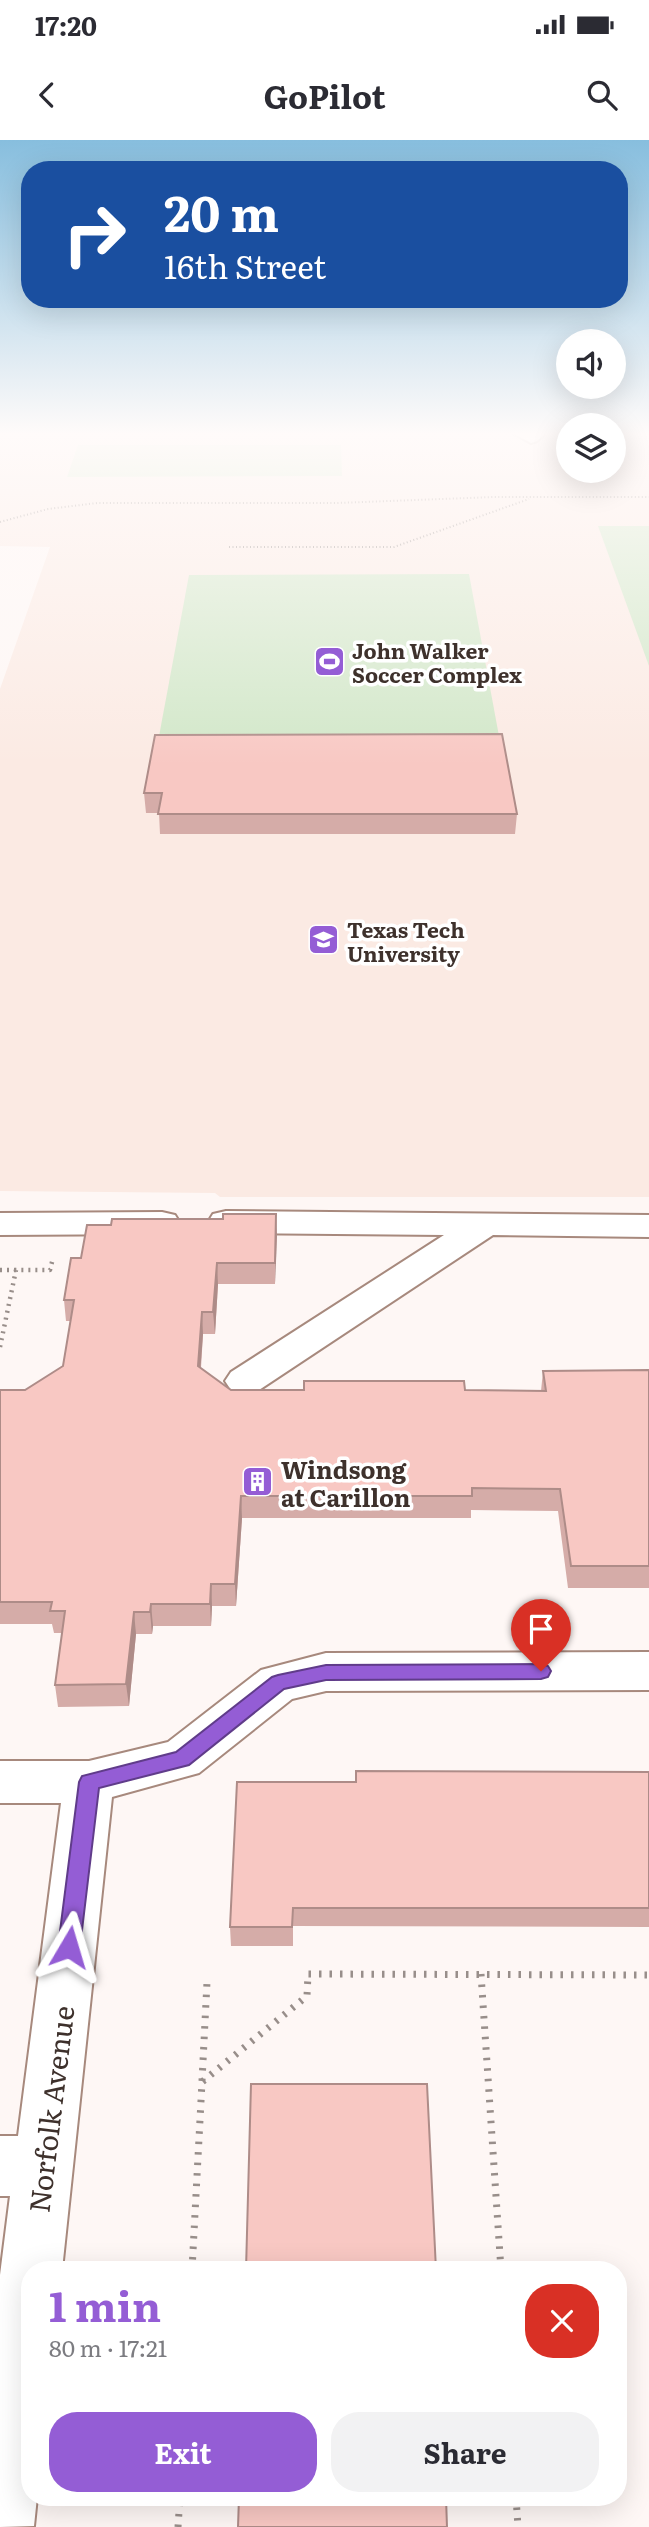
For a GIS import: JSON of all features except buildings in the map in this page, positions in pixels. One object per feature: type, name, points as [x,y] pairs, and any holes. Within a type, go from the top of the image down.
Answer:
[{"type":"street","points":[[28,1232],[317,1221],[649,1226]]},
{"type":"street","points":[[245,1381],[488,1223]]},
{"type":"street","points":[[0,1782],[89,1782],[182,1759],[278,1683],[326,1672],[649,1671]]},
{"type":"street","name":"Norfolk Avenue","points":[[30,2261],[22,2166],[89,1782]]},
{"type":"street","points":[[0,2526],[21,2352]]},
{"type":"path","points":[[229,547],[394,547],[407,542]]},
{"type":"path","points":[[0,1270],[50,1270],[28,1232]]},
{"type":"path","points":[[0,1347],[16,1270]]},
{"type":"path","points":[[202,2082],[307,1996],[308,1975],[649,1975]]},
{"type":"path","points":[[481,1975],[500,2261]]},
{"type":"path","points":[[192,2261],[207,1982]]},
{"type":"path","points":[[178,2527],[179,2506]]},
{"type":"path","points":[[517,2506],[518,2527]]},
{"type":"shaded area","name":"Texas Tech University","points":[[0,542],[649,542],[649,1197],[220,1197],[215,1193],[0,1191],[0,689],[50,547],[0,546]]},
{"type":"green space","points":[[604,542],[649,542],[649,666]]},
{"type":"green space","name":"John Walker Soccer Complex","points":[[469,574],[501,747],[157,747],[189,575]]},
{"type":"place","name":"John Walker Soccer Complex","points":[[329,661]]},
{"type":"place","name":"Texas Tech University","points":[[324,940]]},
{"type":"place","name":"Windsong at Carillon","points":[[258,1482]]},
{"type":"route","points":[[69,1947],[89,1782],[182,1759],[226,1721],[278,1683],[326,1672],[541,1671]]}]
